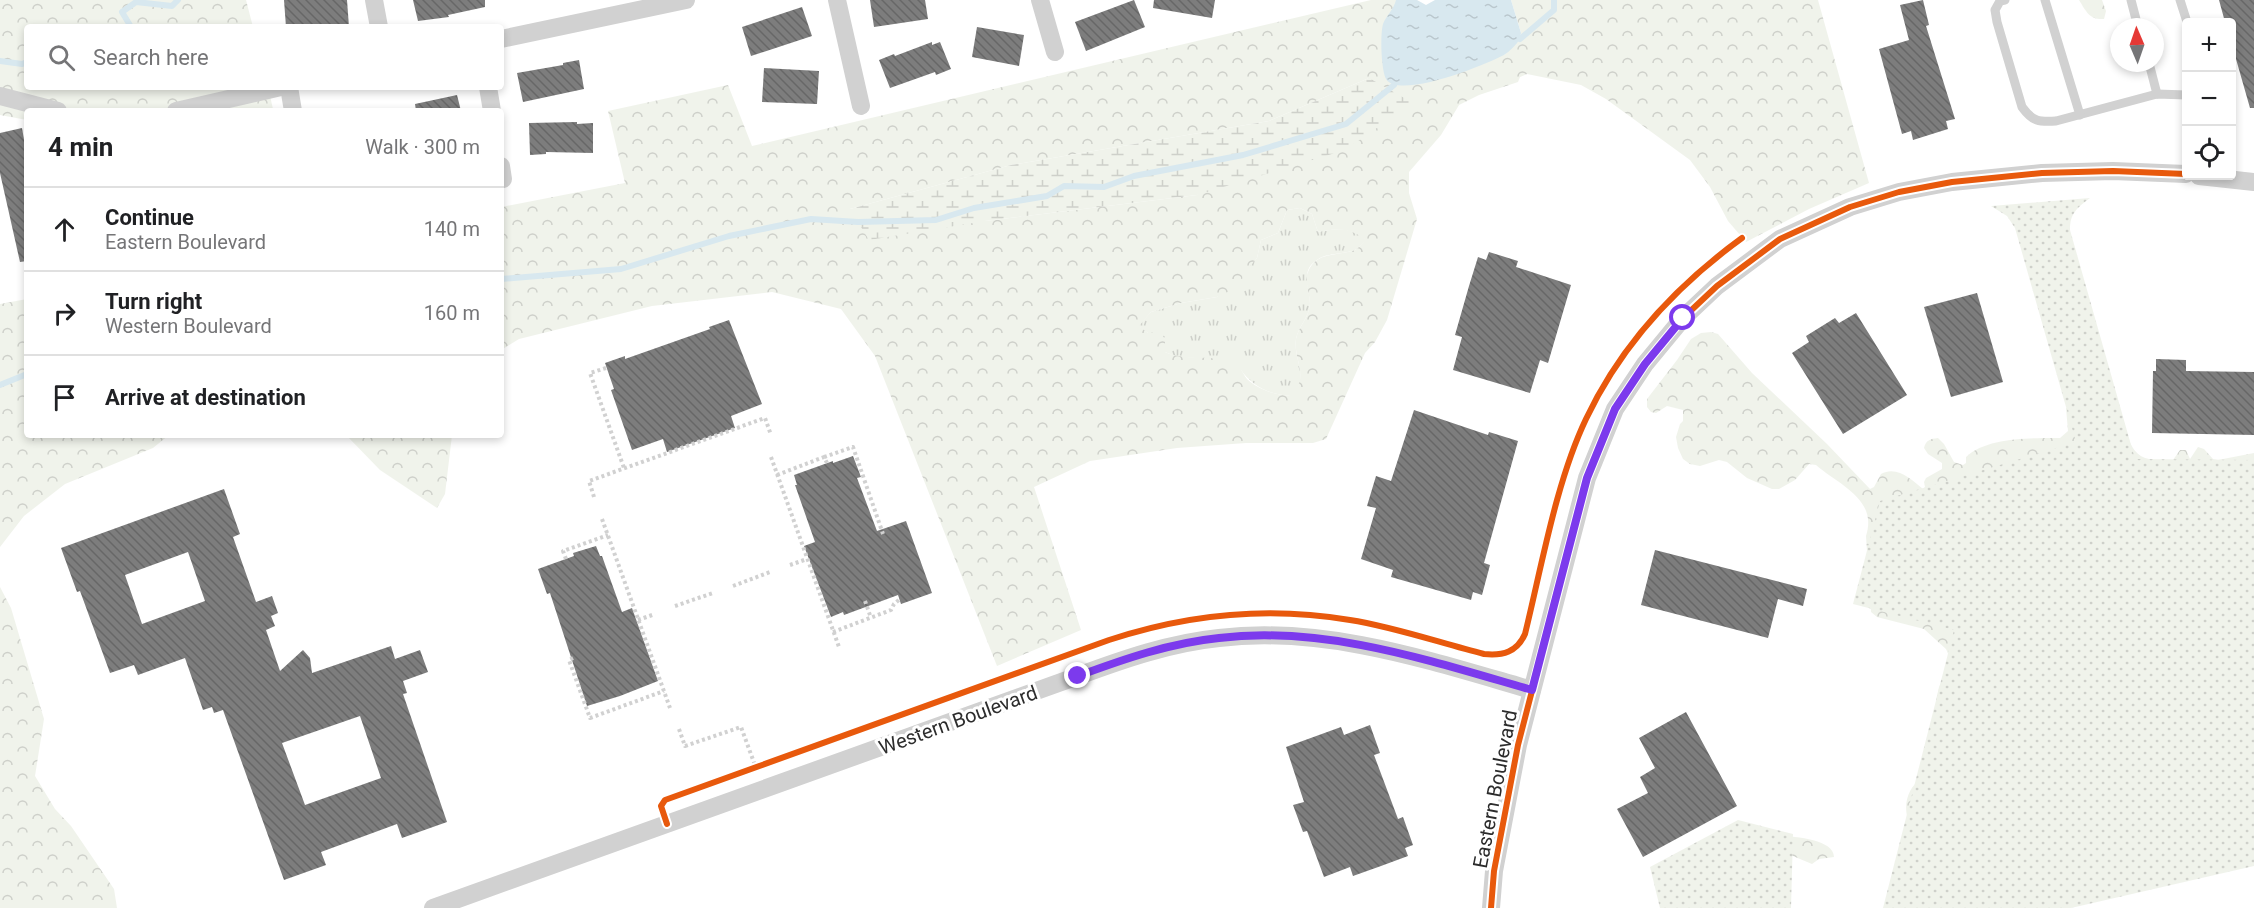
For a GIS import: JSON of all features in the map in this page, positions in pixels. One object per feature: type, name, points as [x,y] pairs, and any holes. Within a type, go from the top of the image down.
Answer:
[{"type":"street","points":[[374,0],[378,24]]},
{"type":"street","points":[[504,38],[610,8],[686,0]]},
{"type":"street","points":[[837,0],[861,106]]},
{"type":"street","points":[[1040,0],[1055,52]]},
{"type":"street","points":[[189,108],[268,90]]},
{"type":"street","points":[[290,90],[292,108]]},
{"type":"street","points":[[488,90],[492,108]]},
{"type":"street","points":[[0,96],[46,108]]},
{"type":"street","name":"Eastern Boulevard","points":[[1491,908],[1494,871],[1518,745],[1587,478],[1615,409],[1645,364],[1683,318],[1717,286],[1780,239],[1850,207],[1899,192],[1952,182],[2042,173],[2113,171],[2182,174]]},
{"type":"street","points":[[2236,180],[2254,182]]},
{"type":"street","name":"Western Boulevard","points":[[433,908],[1087,672],[1169,646],[1219,638],[1266,635],[1323,639],[1368,646],[1532,690]]},
{"type":"lane","points":[[2005,0],[2000,1],[1995,10],[1997,22],[2022,107],[2029,117],[2040,122],[2056,121],[2157,94],[2182,95]]},
{"type":"lane","points":[[2045,0],[2080,115]]},
{"type":"lane","points":[[2131,0],[2136,18]]},
{"type":"lane","points":[[2181,0],[2186,18]]},
{"type":"lane","points":[[2151,72],[2157,94]]},
{"type":"path","points":[[606,368],[591,373],[624,468]]},
{"type":"path","points":[[594,497],[589,481],[765,418],[771,435]]},
{"type":"path","points":[[777,475],[853,447],[883,534]]},
{"type":"path","points":[[824,457],[827,463]]},
{"type":"path","points":[[771,458],[839,647]]},
{"type":"path","points":[[602,519],[670,708]]},
{"type":"path","points":[[566,559],[563,552],[608,535]]},
{"type":"path","points":[[790,565],[807,559]]},
{"type":"path","points":[[733,586],[770,572]]},
{"type":"path","points":[[675,606],[713,593]]},
{"type":"path","points":[[833,632],[891,610],[900,599]]},
{"type":"path","points":[[865,601],[871,618]]},
{"type":"path","points":[[638,620],[655,614]]},
{"type":"path","points":[[573,658],[568,660],[590,718],[664,692]]},
{"type":"path","points":[[679,729],[684,746],[741,727],[756,768]]},
{"type":"path","points":[[745,772],[766,764]]},
{"type":"green space","points":[[0,0],[246,0],[252,24],[24,24],[24,90],[269,90],[273,108],[24,108],[24,119],[0,115]]},
{"type":"green space","points":[[1371,0],[1396,0],[1396,3],[1504,55],[1520,39],[1521,33],[1511,0],[1818,0],[1869,183],[1809,209],[1746,242],[1728,221],[1710,187],[1690,160],[1606,99],[1581,85],[1527,74],[1520,77],[1518,82],[1479,95],[1459,105],[1441,135],[1409,172],[1409,193],[1417,219],[1387,320],[1375,342],[1365,353],[1326,439],[1313,443],[1246,443],[1177,448],[1090,461],[1034,487],[1081,630],[997,666],[875,356],[841,309],[772,292],[652,306],[519,339],[504,348],[504,206],[625,183],[608,111],[728,85],[752,146]],"holes":[[[1369,78],[1197,195],[985,221],[850,209],[1011,165],[1269,121]],[[1300,208],[1312,214],[1318,232],[1343,230],[1366,240],[1354,250],[1321,258],[1311,266],[1308,272],[1310,304],[1296,339],[1300,376],[1296,389],[1290,395],[1273,393],[1256,386],[1247,379],[1237,365],[1227,361],[1182,357],[1165,352],[1165,339],[1160,332],[1148,333],[1139,326],[1151,312],[1181,303],[1217,297],[1241,286],[1243,274],[1257,258],[1261,240],[1278,233],[1287,210]]]},
{"type":"green space","points":[[2079,0],[2102,0],[2106,11],[2104,19],[2091,16]]},
{"type":"green space","points":[[1369,78],[1413,103],[1345,150],[1197,195],[985,221],[869,240],[850,209],[1011,165],[1269,121]]},
{"type":"green space","points":[[2090,198],[2075,211],[2071,219],[2070,230],[2135,459],[2254,460],[2254,866],[2071,908],[1883,908],[1954,630],[1853,604],[1880,501],[2076,442],[2015,228],[2007,216],[1991,206]]},
{"type":"green space","points":[[1300,208],[1312,214],[1318,232],[1344,230],[1367,240],[1354,250],[1321,257],[1309,268],[1307,278],[1310,304],[1296,339],[1301,376],[1297,389],[1291,395],[1277,394],[1263,389],[1250,381],[1241,370],[1196,358],[1177,357],[1165,352],[1165,339],[1148,333],[1138,326],[1151,312],[1181,303],[1217,297],[1257,258],[1261,240],[1278,233],[1287,210]]},
{"type":"green space","points":[[24,300],[24,438],[165,438],[153,448],[65,484],[24,516],[0,547],[0,304]]},
{"type":"green space","points":[[1701,333],[1718,334],[1752,373],[1827,444],[1870,489],[1874,487],[1881,474],[1893,471],[1904,475],[1923,489],[1926,478],[1942,469],[1942,463],[1928,454],[1924,448],[1931,439],[1938,438],[1954,462],[1963,465],[1966,463],[1966,457],[1975,450],[1998,442],[2060,438],[2068,431],[2066,408],[2117,403],[2135,451],[2149,459],[2173,460],[2180,450],[2186,450],[2190,459],[2198,447],[2204,449],[2213,459],[2218,460],[2254,453],[2254,665],[1908,819],[1906,808],[1908,796],[1913,786],[1922,779],[1938,721],[1936,700],[1948,668],[1949,656],[1946,649],[1924,629],[1877,617],[1871,612],[1866,512],[1862,503],[1845,486],[1816,465],[1809,464],[1795,480],[1779,489],[1772,489],[1747,478],[1727,462],[1719,460],[1700,466],[1690,464],[1683,459],[1676,437],[1683,421],[1683,410],[1667,406],[1656,413],[1651,412],[1647,407],[1647,399],[1691,339]]},
{"type":"green space","points":[[349,438],[452,438],[445,494],[437,508],[380,470]]},
{"type":"green space","points":[[0,587],[11,608],[44,719],[35,776],[55,809],[71,826],[114,889],[117,908],[0,908]]},
{"type":"green space","points":[[1738,820],[1793,834],[1791,908],[1660,908],[1650,867]]},
{"type":"green space","points":[[1770,835],[1797,837],[1818,842],[1832,850],[1834,857],[1819,859],[1812,864],[1788,854]]},
{"type":"water","points":[[1396,0],[1417,0],[1426,5],[1435,0],[1511,0],[1521,33],[1520,39],[1504,55],[1462,73],[1407,86],[1394,84],[1386,79],[1384,74],[1381,43],[1383,24]]},
{"type":"building","points":[[284,0],[347,0],[349,24],[286,24]]},
{"type":"building","points":[[413,0],[485,0],[485,7],[448,15],[449,17],[418,21]]},
{"type":"building","points":[[870,0],[925,0],[928,19],[874,27]]},
{"type":"building","points":[[1134,0],[1145,27],[1086,51],[1075,22]]},
{"type":"building","points":[[1154,0],[1215,0],[1212,18],[1153,8]]},
{"type":"building","points":[[1923,0],[1929,25],[1926,26],[1955,119],[1946,121],[1948,129],[1913,140],[1911,131],[1902,134],[1879,49],[1909,40],[1900,5]]},
{"type":"building","points":[[2219,0],[2254,0],[2254,108],[2250,108],[2236,59],[2236,18],[2224,18]]},
{"type":"building","points":[[802,7],[812,36],[751,56],[742,27]]},
{"type":"building","points":[[977,27],[1024,35],[1019,66],[972,57]]},
{"type":"building","points":[[932,42],[932,45],[940,42],[951,69],[936,75],[935,72],[890,88],[879,60]]},
{"type":"building","points":[[579,60],[584,89],[523,102],[517,73]]},
{"type":"building","points":[[764,68],[819,71],[817,104],[762,102]]},
{"type":"building","points":[[457,95],[460,108],[416,108],[415,104]]},
{"type":"building","points":[[577,122],[577,124],[593,123],[593,153],[546,152],[546,154],[530,155],[529,123]]},
{"type":"building","points":[[22,128],[24,140],[24,261],[20,262],[0,173],[0,133]]},
{"type":"building","points":[[1489,252],[1518,261],[1516,267],[1571,285],[1548,363],[1540,360],[1530,393],[1453,370],[1462,337],[1455,335],[1469,286],[1478,257],[1486,260]]},
{"type":"building","points":[[1977,293],[2003,382],[1951,397],[1924,307]]},
{"type":"building","points":[[1856,313],[1907,395],[1843,434],[1792,353],[1809,342],[1806,336],[1835,318],[1839,323]]},
{"type":"building","points":[[729,320],[762,404],[731,416],[735,428],[667,452],[663,439],[632,450],[611,390],[614,389],[605,363],[625,356],[625,359]]},
{"type":"building","points":[[2156,359],[2186,360],[2186,371],[2254,372],[2254,435],[2152,433],[2153,371],[2156,371]]},
{"type":"building","points":[[1414,410],[1488,435],[1489,432],[1518,441],[1484,563],[1490,565],[1482,595],[1473,592],[1471,600],[1391,577],[1393,570],[1361,559],[1376,508],[1367,506],[1376,476],[1391,481]]},
{"type":"building","points":[[853,456],[861,477],[857,478],[877,531],[906,521],[932,593],[901,604],[898,595],[844,615],[843,612],[831,617],[804,546],[815,542],[795,485],[797,485],[794,475]]},
{"type":"building","points":[[224,489],[240,534],[233,537],[256,602],[272,596],[278,613],[271,616],[275,626],[266,630],[280,671],[303,650],[310,658],[312,673],[391,646],[395,659],[420,650],[428,672],[403,681],[407,693],[403,694],[447,822],[402,838],[397,824],[321,852],[326,865],[284,880],[223,710],[214,713],[212,707],[203,710],[185,658],[138,675],[134,665],[110,673],[80,591],[77,592],[61,548]],"holes":[[[188,552],[205,601],[142,624],[125,575]],[[360,716],[381,778],[305,805],[282,743]]]},
{"type":"building","points":[[596,546],[602,556],[622,612],[632,608],[658,681],[587,706],[550,593],[547,594],[538,569],[574,556],[573,553]]},
{"type":"building","points":[[1655,550],[1807,589],[1803,606],[1778,599],[1768,638],[1641,605]]},
{"type":"building","points":[[1686,712],[1737,806],[1643,857],[1617,809],[1648,793],[1640,777],[1655,768],[1639,738]]},
{"type":"building","points":[[1370,725],[1380,753],[1374,755],[1398,819],[1403,817],[1413,845],[1405,848],[1408,856],[1381,866],[1353,876],[1350,867],[1324,877],[1307,831],[1303,832],[1293,805],[1304,802],[1286,747],[1341,727],[1344,735]]},
{"type":"waterway","points":[[129,24],[122,12],[136,2],[172,6],[178,0]]},
{"type":"waterway","points":[[1520,39],[1554,10],[1554,0]]},
{"type":"waterway","points":[[0,61],[24,63]]},
{"type":"waterway","points":[[504,279],[621,269],[729,236],[811,219],[858,222],[936,220],[974,208],[1047,196],[1064,186],[1104,187],[1134,176],[1243,155],[1346,124],[1394,85]]},
{"type":"waterway","points":[[0,385],[24,375]]},
{"type":"cycle path","points":[[1491,908],[1494,871],[1518,745],[1587,478],[1615,409],[1645,364],[1683,318],[1717,286],[1780,239],[1850,207],[1899,192],[1952,182],[2042,173],[2113,171],[2182,174]]},
{"type":"cycle path","points":[[667,824],[661,806],[665,800],[1109,640],[1168,624],[1259,613],[1319,616],[1384,627],[1484,654],[1509,652],[1518,645],[1525,634],[1566,469],[1575,443],[1600,392],[1633,342],[1652,319],[1695,276],[1742,238]]},
{"type":"route","points":[[1078,676],[1169,646],[1219,638],[1278,635],[1368,646],[1532,690],[1587,478],[1615,409],[1645,364],[1683,318]]}]
